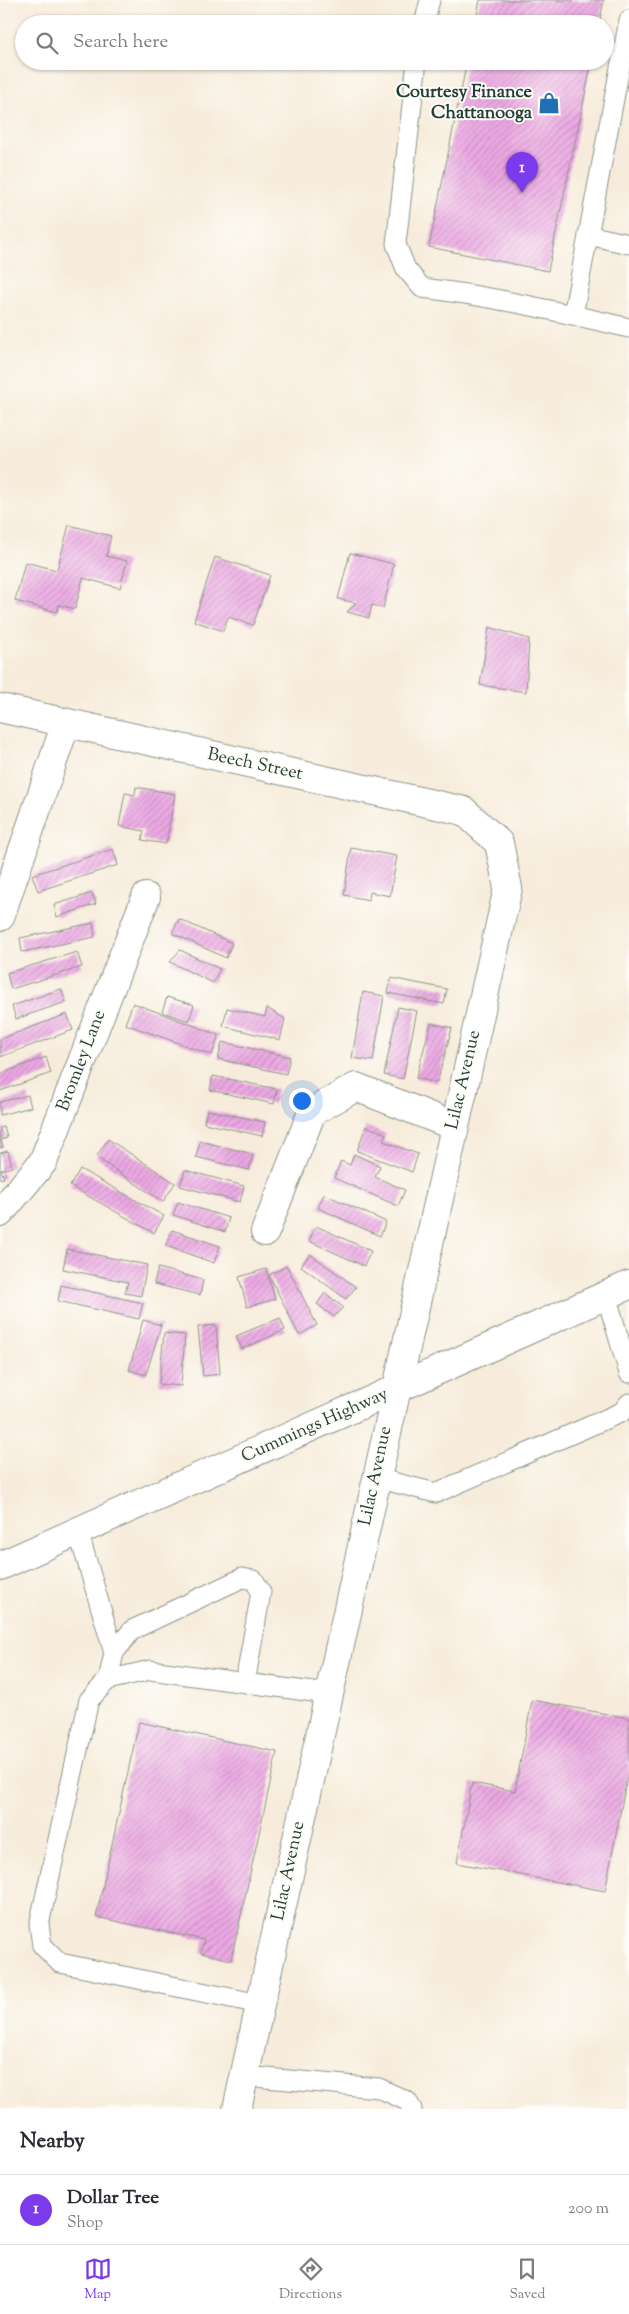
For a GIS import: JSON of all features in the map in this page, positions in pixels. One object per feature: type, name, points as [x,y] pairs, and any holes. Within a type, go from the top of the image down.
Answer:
[{"type":"street","name":"Beech Street","points":[[0,708],[464,811],[499,843]]},
{"type":"street","points":[[0,916],[66,723]]},
{"type":"street","name":"Lilac Avenue","points":[[237,2109],[395,1390],[508,888],[499,843]]},
{"type":"street","name":"Bromley Lane","points":[[0,1213],[43,1162],[146,897]]},
{"type":"street","points":[[266,1232],[312,1112],[356,1087],[454,1126]]},
{"type":"street","name":"Cummings Highway","points":[[0,1566],[617,1290]]},
{"type":"lane","points":[[426,15],[430,0]]},
{"type":"lane","points":[[573,315],[629,20]]},
{"type":"lane","points":[[416,70],[396,244],[406,269],[422,288],[455,292],[629,328]]},
{"type":"lane","points":[[588,235],[629,244]]},
{"type":"lane","points":[[617,1290],[629,1373]]},
{"type":"lane","points":[[376,1478],[436,1493],[622,1412],[629,1402]]},
{"type":"lane","points":[[78,1531],[114,1653]]},
{"type":"lane","points":[[245,1683],[261,1592],[254,1580],[242,1578],[132,1630],[114,1653],[108,1680],[89,1700],[39,1925],[42,1945],[60,1963],[260,2004]]},
{"type":"lane","points":[[108,1680],[150,1670],[328,1694]]},
{"type":"lane","points":[[244,2076],[379,2088],[407,2101],[412,2109]]},
{"type":"building","points":[[480,0],[604,0],[601,15],[477,15]]},
{"type":"building","points":[[465,70],[590,70],[548,271],[429,247]]},
{"type":"building","points":[[69,525],[111,536],[106,556],[127,561],[120,588],[83,578],[75,609],[59,605],[57,612],[15,601],[25,562],[57,570]]},
{"type":"building","points":[[350,553],[394,564],[383,608],[372,605],[369,618],[347,612],[356,603],[338,599]]},
{"type":"building","points":[[215,557],[270,575],[253,625],[228,617],[223,631],[194,621]]},
{"type":"building","points":[[489,627],[529,639],[526,692],[480,685]]},
{"type":"building","points":[[136,787],[175,794],[166,844],[142,840],[144,831],[119,826],[125,793],[135,795]]},
{"type":"building","points":[[351,848],[397,856],[390,896],[370,892],[369,900],[344,895]]},
{"type":"building","points":[[113,849],[118,865],[38,891],[32,875]]},
{"type":"building","points":[[92,893],[96,904],[57,917],[54,905]]},
{"type":"building","points":[[179,919],[232,943],[226,958],[172,933]]},
{"type":"building","points":[[93,923],[95,937],[22,952],[20,938]]},
{"type":"building","points":[[180,950],[220,969],[213,983],[170,962]]},
{"type":"building","points":[[77,952],[82,967],[11,989],[7,973]]},
{"type":"building","points":[[391,978],[447,989],[444,1004],[388,993]]},
{"type":"building","points":[[61,989],[66,1002],[16,1019],[12,1006]]},
{"type":"building","points":[[363,992],[384,996],[373,1061],[352,1058]]},
{"type":"building","points":[[167,997],[194,1005],[189,1021],[162,1012]]},
{"type":"building","points":[[133,1003],[219,1035],[212,1055],[125,1024]]},
{"type":"building","points":[[398,1007],[417,1011],[403,1079],[384,1075]]},
{"type":"building","points":[[227,1008],[265,1017],[267,1008],[285,1019],[280,1040],[223,1026]]},
{"type":"building","points":[[67,1014],[73,1030],[0,1057],[0,1039]]},
{"type":"building","points":[[431,1023],[452,1028],[437,1083],[416,1078]]},
{"type":"building","points":[[222,1042],[290,1057],[286,1074],[218,1059]]},
{"type":"building","points":[[46,1057],[51,1073],[0,1091],[0,1074]]},
{"type":"building","points":[[213,1076],[277,1089],[274,1104],[210,1090]]},
{"type":"building","points":[[28,1095],[31,1107],[0,1115],[0,1102]]},
{"type":"building","points":[[207,1110],[265,1122],[262,1136],[204,1123]]},
{"type":"building","points":[[366,1126],[386,1134],[383,1141],[418,1154],[412,1172],[357,1151]]},
{"type":"building","points":[[4,1127],[7,1138],[1,1140],[3,1147],[0,1148],[0,1128]]},
{"type":"building","points":[[108,1139],[175,1183],[163,1202],[96,1157]]},
{"type":"building","points":[[200,1141],[253,1154],[249,1170],[196,1157]]},
{"type":"building","points":[[8,1151],[12,1167],[1,1170],[4,1178],[0,1179],[0,1153]]},
{"type":"building","points":[[354,1154],[380,1166],[375,1177],[405,1190],[398,1206],[334,1178],[341,1161],[350,1165]]},
{"type":"building","points":[[80,1169],[164,1216],[154,1233],[70,1186]]},
{"type":"building","points":[[185,1170],[244,1186],[240,1202],[180,1186]]},
{"type":"building","points":[[324,1194],[386,1222],[380,1236],[318,1208]]},
{"type":"building","points":[[178,1202],[229,1218],[225,1232],[173,1215]]},
{"type":"building","points":[[316,1226],[371,1251],[364,1266],[309,1241]]},
{"type":"building","points":[[172,1230],[220,1246],[214,1263],[166,1246]]},
{"type":"building","points":[[67,1249],[147,1265],[141,1296],[125,1293],[128,1282],[63,1269]]},
{"type":"building","points":[[310,1254],[356,1287],[346,1299],[301,1266]]},
{"type":"building","points":[[287,1266],[317,1325],[299,1335],[269,1275]]},
{"type":"building","points":[[158,1268],[203,1280],[200,1295],[154,1284]]},
{"type":"building","points":[[266,1269],[275,1299],[247,1307],[239,1277]]},
{"type":"building","points":[[61,1285],[143,1303],[139,1319],[58,1301]]},
{"type":"building","points":[[325,1293],[343,1307],[334,1317],[317,1304]]},
{"type":"building","points":[[280,1318],[285,1330],[242,1349],[236,1336]]},
{"type":"building","points":[[143,1320],[161,1325],[146,1375],[129,1370]]},
{"type":"building","points":[[216,1325],[220,1374],[203,1376],[198,1327]]},
{"type":"building","points":[[164,1333],[185,1335],[181,1386],[159,1384]]},
{"type":"building","points":[[532,1700],[629,1718],[629,1767],[605,1891],[457,1863],[472,1783],[515,1791]]},
{"type":"building","points":[[139,1722],[277,1752],[231,1960],[201,1953],[204,1940],[96,1917]]},
{"type":"place","name":"Courtesy Finance Chattanooga","points":[[549,103]]},
{"type":"place","name":"Dollar Tree","points":[[522,193]]}]
